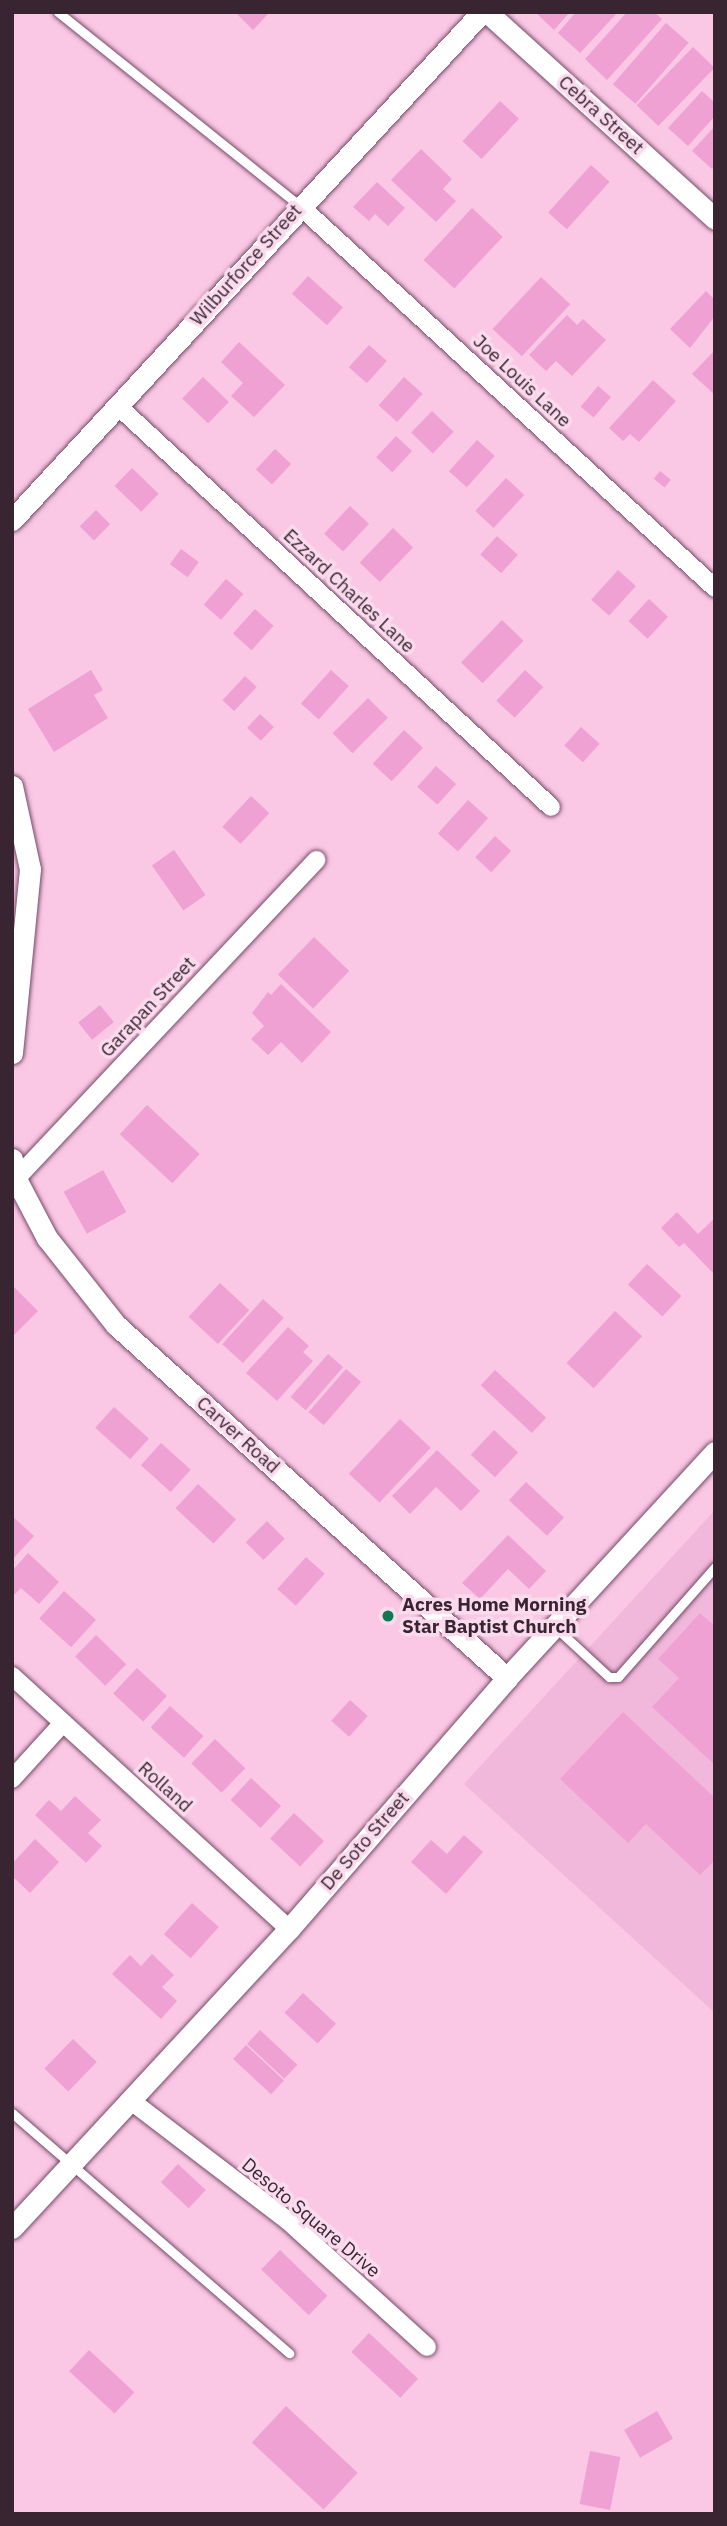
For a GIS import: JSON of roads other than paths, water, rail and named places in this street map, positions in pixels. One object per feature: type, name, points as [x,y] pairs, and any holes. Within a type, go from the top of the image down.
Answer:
[{"type":"street","name":"Wilburforce Street","points":[[14,519],[300,206],[482,12]]},
{"type":"street","name":"Cebra Street","points":[[487,12],[715,219]]},
{"type":"street","name":"Joe Louis Lane","points":[[300,206],[715,588]]},
{"type":"street","name":"Ezzard Charles Lane","points":[[118,406],[551,807]]},
{"type":"street","points":[[12,786],[30,869],[12,1053]]},
{"type":"street","name":"Garapan Street","points":[[14,1174],[316,860]]},
{"type":"street","name":"Carver Road","points":[[14,1174],[47,1238],[116,1325],[507,1678]]},
{"type":"street","name":"De Soto Street","points":[[12,2228],[289,1929],[507,1678],[715,1452]]},
{"type":"street","name":"Rolland","points":[[12,1676],[289,1929]]},
{"type":"street","points":[[12,1779],[64,1723]]},
{"type":"street","name":"Desoto Square Drive","points":[[131,2100],[287,2220],[427,2347]]},
{"type":"lane","points":[[58,12],[300,206]]},
{"type":"lane","points":[[555,1626],[609,1677],[618,1677],[715,1567]]},
{"type":"lane","points":[[12,2113],[289,2353]]},
{"type":"place","name":"Acres Home Morning Star Baptist Church","points":[[388,1616]]}]
